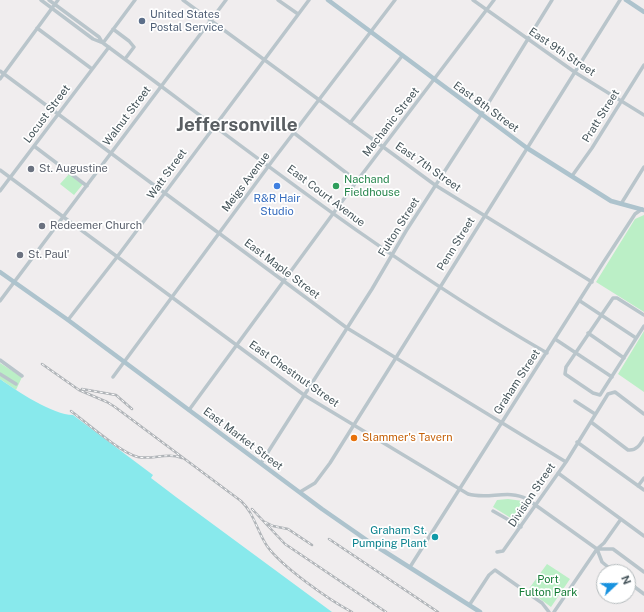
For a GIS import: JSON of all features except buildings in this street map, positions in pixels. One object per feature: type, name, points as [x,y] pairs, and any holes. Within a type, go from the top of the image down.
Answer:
[{"type":"main road","name":"East 8th Street","points":[[328,0],[527,148],[611,201],[643,209]]},
{"type":"main road","points":[[626,0],[644,12]]},
{"type":"main road","name":"East Market Street","points":[[0,272],[68,320],[368,541],[470,604],[480,612]]},
{"type":"street","name":"East Court Avenue","points":[[41,0],[94,39],[103,43],[126,59],[391,255],[547,353]]},
{"type":"street","name":"East Court Avenue","points":[[49,0],[100,37],[103,43]]},
{"type":"street","points":[[0,79],[2,73],[58,0]]},
{"type":"street","points":[[103,43],[135,0]]},
{"type":"street","name":"East 7th Street","points":[[183,0],[435,185],[592,282]]},
{"type":"street","name":"Walnut Street","points":[[0,301],[226,0]]},
{"type":"street","points":[[278,0],[298,14]]},
{"type":"street","name":"Watt Street","points":[[68,320],[117,257],[309,0]]},
{"type":"street","name":"Meigs Avenue","points":[[113,377],[125,363],[269,166],[395,0]]},
{"type":"street","name":"East 9th Street","points":[[473,0],[576,73],[644,115]]},
{"type":"street","name":"Mechanic Street","points":[[190,410],[357,181],[435,80],[494,0]]},
{"type":"street","name":"Fulton Street","points":[[261,463],[552,0]]},
{"type":"street","name":"Penn Street","points":[[300,492],[315,483],[324,473],[484,216],[576,73],[620,0]]},
{"type":"street","points":[[37,28],[92,69]]},
{"type":"street","points":[[113,29],[129,41],[134,47],[126,59]]},
{"type":"street","name":"Locust Street","points":[[0,191],[108,47]]},
{"type":"street","points":[[350,123],[402,56]]},
{"type":"street","name":"Pratt Street","points":[[572,176],[644,65]]},
{"type":"street","name":"East Maple Street","points":[[2,73],[347,328],[566,462]]},
{"type":"street","points":[[294,134],[357,181]]},
{"type":"street","points":[[34,146],[87,186]]},
{"type":"street","points":[[621,204],[644,167]]},
{"type":"street","name":"East Chestnut Street","points":[[0,170],[304,395],[458,488],[475,496],[514,494],[523,496],[597,549]]},
{"type":"street","name":"Graham Street","points":[[410,567],[458,488],[482,456],[502,422],[635,214],[643,209]]},
{"type":"street","points":[[644,315],[615,297],[611,300],[588,333],[564,373],[593,393],[600,395],[644,326]]},
{"type":"street","points":[[580,301],[636,338]]},
{"type":"street","points":[[588,333],[624,358]]},
{"type":"street","points":[[555,339],[612,377]]},
{"type":"street","points":[[0,360],[22,376]]},
{"type":"street","points":[[0,374],[16,384]]},
{"type":"street","name":"Division Street","points":[[497,552],[506,549],[566,462],[608,394],[615,392],[644,414]]},
{"type":"street","points":[[575,401],[595,414]]},
{"type":"street","points":[[591,422],[628,450],[637,448],[644,438]]},
{"type":"street","points":[[578,442],[644,490]]},
{"type":"street","points":[[558,473],[644,536]]},
{"type":"street","points":[[638,486],[644,478]]},
{"type":"street","points":[[493,510],[521,527]]},
{"type":"street","points":[[554,612],[597,549],[604,543],[621,519]]},
{"type":"street","points":[[597,549],[613,549],[644,572]]},
{"type":"street","points":[[597,549],[602,562],[604,564]]},
{"type":"street","points":[[470,604],[494,570],[497,570],[542,603],[549,612]]},
{"type":"green space","points":[[69,174],[83,184],[74,195],[60,184]]},
{"type":"green space","points":[[644,215],[644,312],[596,282],[635,219]]},
{"type":"green space","points":[[644,331],[644,392],[618,374]]},
{"type":"green space","points":[[0,363],[22,377],[16,390],[0,379]]},
{"type":"green space","points":[[508,499],[523,501],[530,506],[519,523],[493,507],[497,500]]},
{"type":"green space","name":"Port Fulton Park","points":[[547,564],[570,579],[551,607],[528,590]]},
{"type":"water","points":[[0,379],[25,396],[46,407],[65,414],[73,415],[153,475],[151,478],[332,612],[0,612]]},
{"type":"railway","points":[[42,364],[79,390],[115,407],[241,501],[249,511],[267,546],[274,554],[306,582],[352,612]]},
{"type":"railway","points":[[82,389],[116,395],[132,409]]},
{"type":"railway","points":[[71,411],[114,444],[138,457],[149,458],[176,456],[182,458]]},
{"type":"railway","points":[[252,509],[285,544],[386,612]]},
{"type":"railway","points":[[265,522],[273,526],[288,529],[312,545]]},
{"type":"railway","points":[[329,539],[438,612]]},
{"type":"place","name":"United States Postal Service","points":[[142,21]]},
{"type":"place","name":"St. Augustine","points":[[31,169]]},
{"type":"place","name":"R&R Hair Studio","points":[[277,186]]},
{"type":"place","name":"Nachand Fieldhouse","points":[[336,186]]},
{"type":"place","name":"Redeemer Church","points":[[42,226]]},
{"type":"place","name":"St. Paul'","points":[[20,255]]},
{"type":"place","name":"Slammer's Tavern","points":[[354,438]]},
{"type":"place","name":"Graham St. Pumping Plant","points":[[435,537]]},
{"type":"district","name":"Jeffersonville","points":[[237,125]]}]
